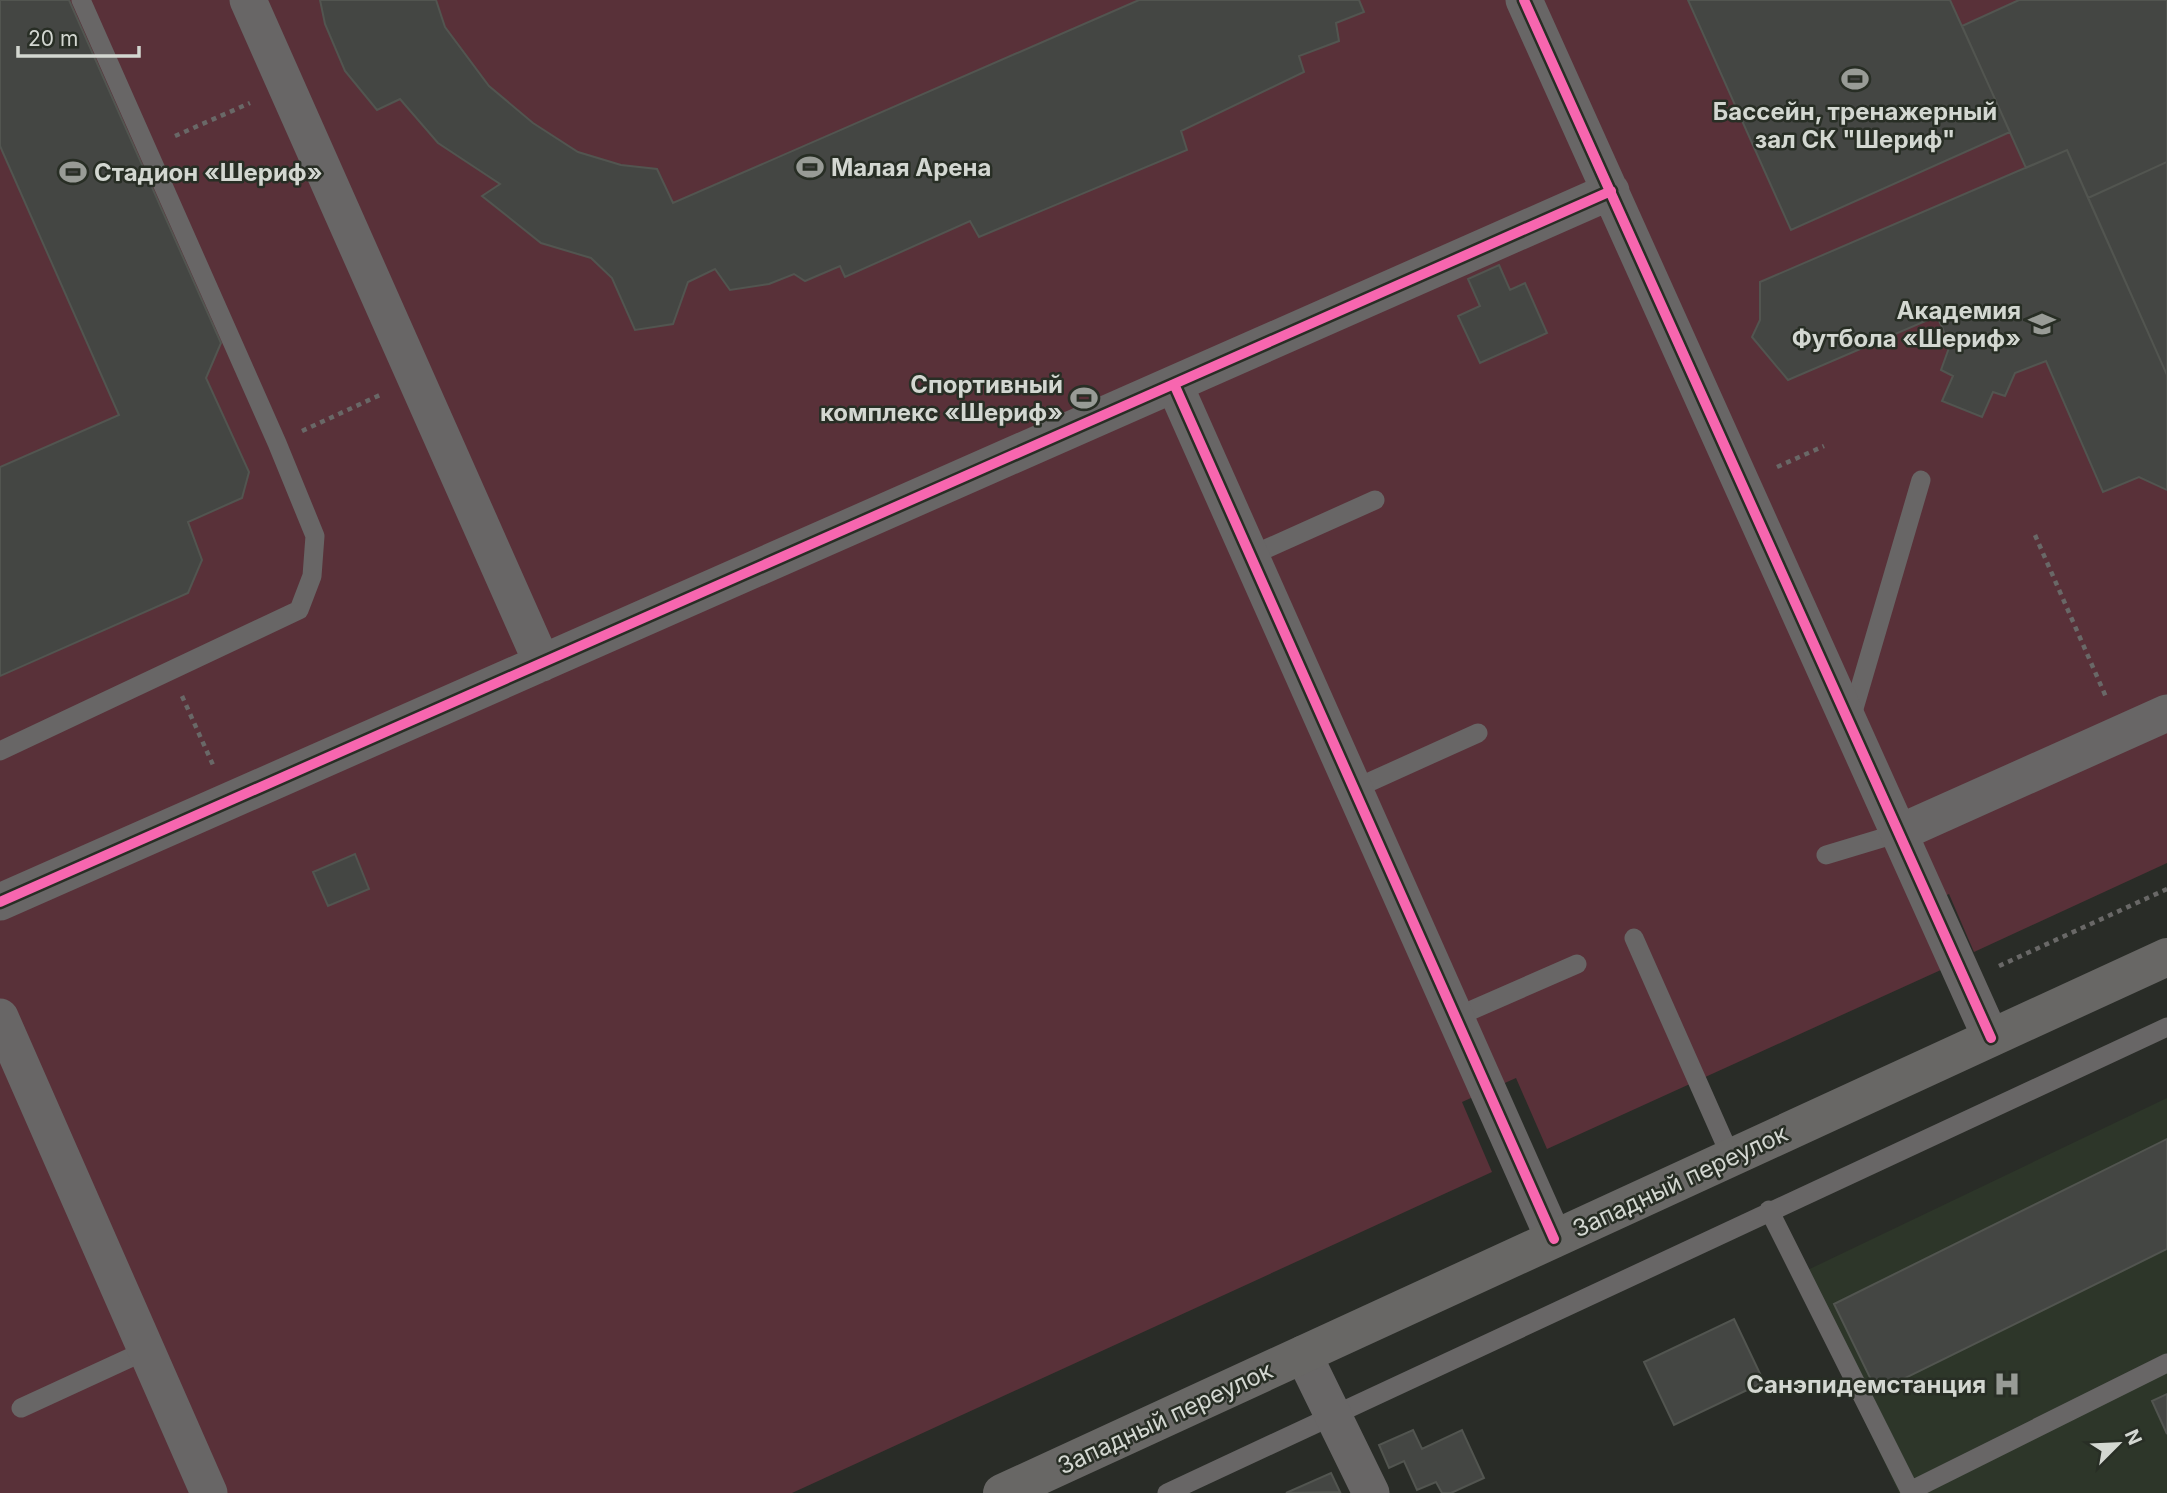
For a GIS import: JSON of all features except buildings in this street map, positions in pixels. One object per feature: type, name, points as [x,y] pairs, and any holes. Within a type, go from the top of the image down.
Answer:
[{"type":"main road","name":"Западный переулок","points":[[1002,1493],[2167,957]]},
{"type":"street","points":[[248,0],[542,663]]},
{"type":"street","points":[[1524,0],[1991,1038]]},
{"type":"street","points":[[0,902],[1611,191]]},
{"type":"street","points":[[1174,384],[1555,1239]]},
{"type":"street","points":[[1899,833],[2167,713]]},
{"type":"street","points":[[0,1017],[209,1493]]},
{"type":"street","points":[[1303,1354],[1371,1493]]},
{"type":"lane","points":[[0,751],[299,610],[312,576],[315,536],[277,443],[81,0]]},
{"type":"lane","points":[[1850,723],[1921,480]]},
{"type":"lane","points":[[1250,556],[1376,500]]},
{"type":"lane","points":[[1354,789],[1478,733]]},
{"type":"lane","points":[[1826,855],[1899,833]]},
{"type":"lane","points":[[1634,938],[1731,1157]]},
{"type":"lane","points":[[1455,1017],[1577,964]]},
{"type":"lane","points":[[1167,1493],[1331,1414],[2167,1027]]},
{"type":"lane","points":[[1769,1210],[1910,1491],[2167,1363]]},
{"type":"lane","points":[[21,1408],[147,1350]]},
{"type":"path","points":[[147,149],[286,87]]},
{"type":"path","points":[[277,443],[416,378]]},
{"type":"path","points":[[1766,472],[1824,446]]},
{"type":"path","points":[[2035,535],[2122,733]]},
{"type":"path","points":[[170,672],[230,800]]},
{"type":"path","points":[[1966,981],[2167,889]]},
{"type":"shaded area","name":"Спортивный комплекс «Шериф»","points":[[0,0],[2167,0],[2167,863],[1974,952],[1949,894],[1916,908],[1943,969],[1547,1149],[1516,1078],[1462,1102],[1492,1172],[792,1493],[0,1493]]},
{"type":"shaded area","name":"Санэпидемстанция","points":[[2167,1098],[2167,1493],[1899,1493],[1795,1276]]},
{"type":"cycle path","points":[[1524,0],[1991,1038]]},
{"type":"cycle path","points":[[1554,1239],[1174,384],[1611,191]]},
{"type":"cycle path","points":[[0,902],[1174,384]]},
{"type":"place","name":"Бассейн, тренажерный зал СК \"Шериф\"","points":[[1855,79]]},
{"type":"place","name":"Малая Арена","points":[[810,167]]},
{"type":"place","name":"Стадион «Шериф»","points":[[73,172]]},
{"type":"place","name":"Академия Футбола «Шериф»","points":[[2042,324]]},
{"type":"place","name":"Спортивный комплекс «Шериф»","points":[[1084,398]]},
{"type":"place","name":"Санэпидемстанция","points":[[2007,1384]]}]
